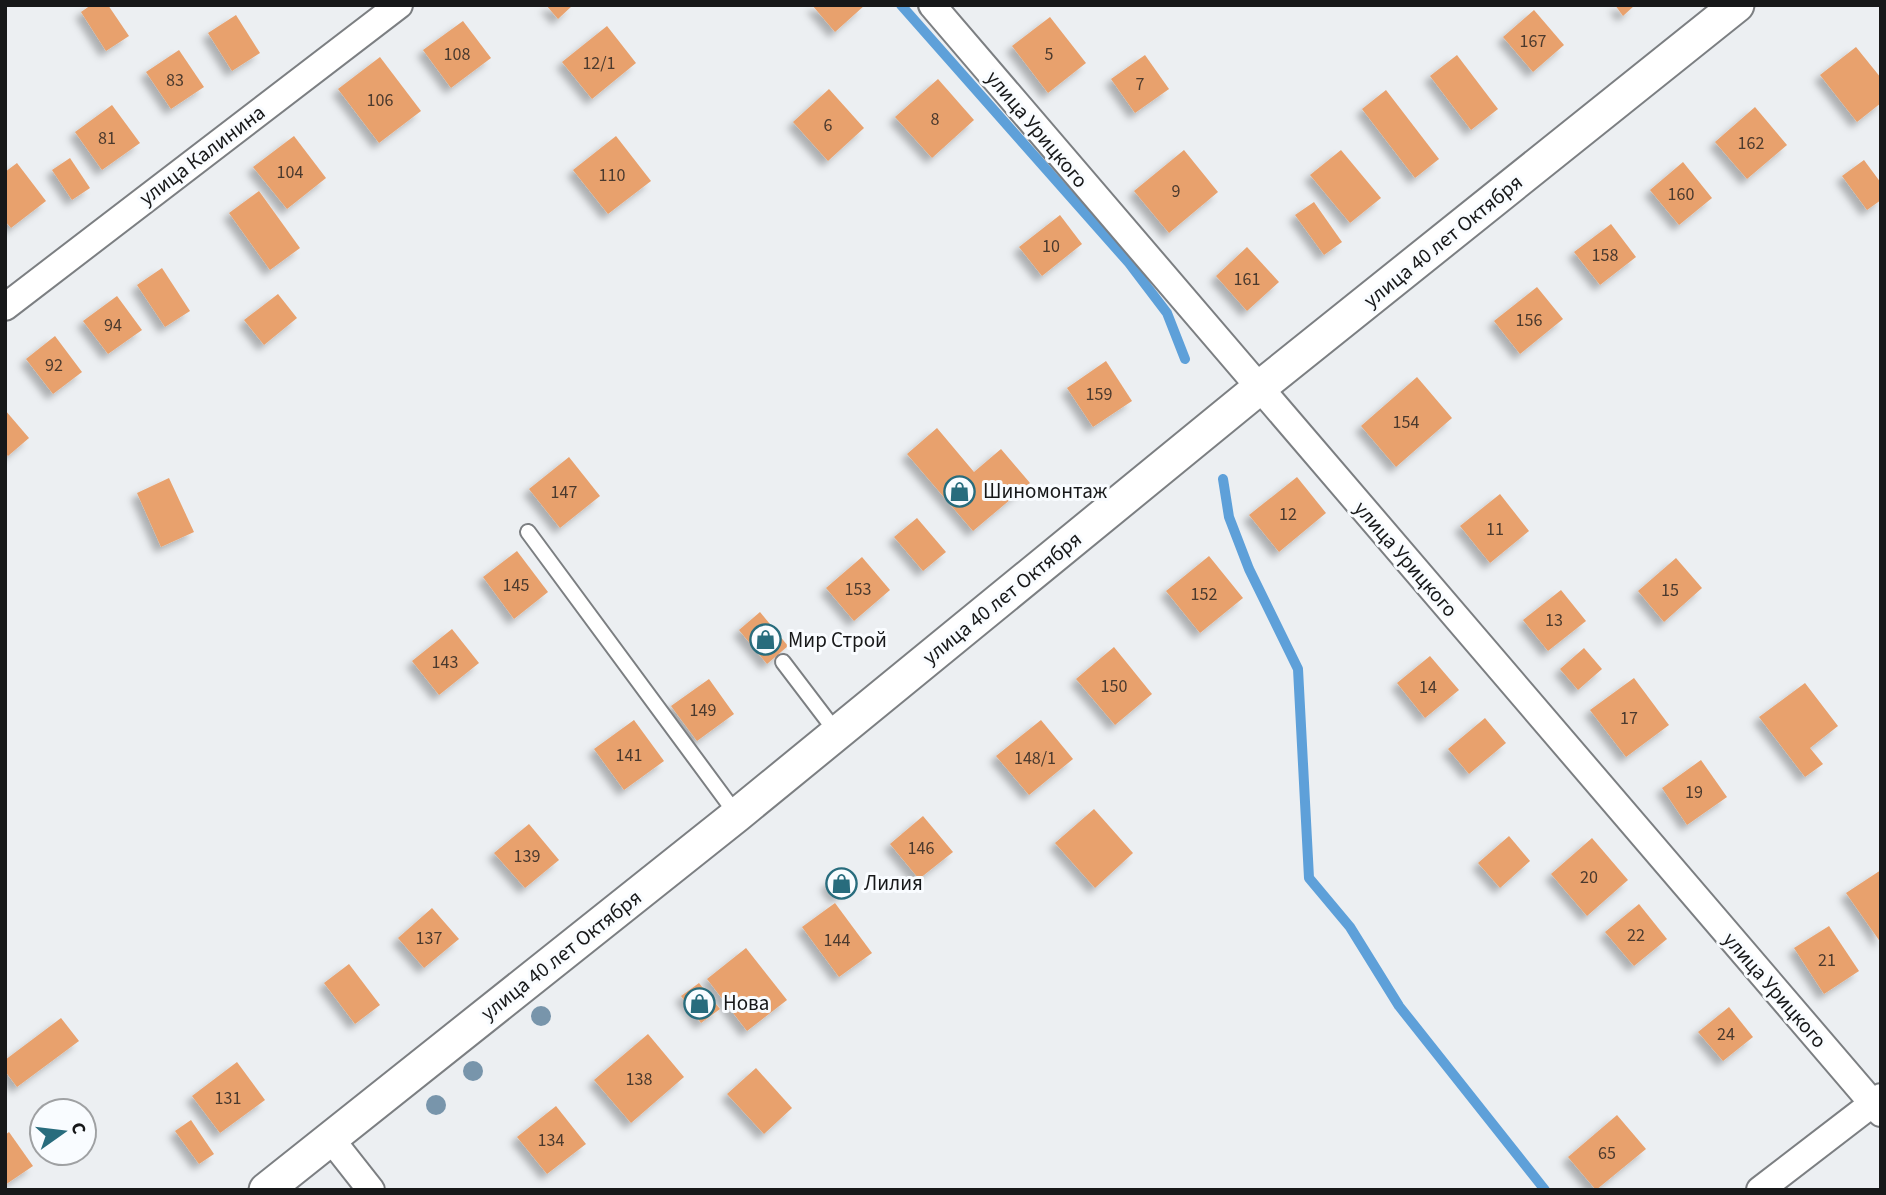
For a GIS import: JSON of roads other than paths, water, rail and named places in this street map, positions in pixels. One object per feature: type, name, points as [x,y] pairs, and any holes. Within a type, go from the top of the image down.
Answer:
[{"type":"street","name":"улица Калинина","points":[[5,307],[400,5]]},
{"type":"street","name":"улица Урицкого","points":[[932,5],[1878,1105]]},
{"type":"street","name":"улица 40 лет Октября","points":[[265,1190],[737,815],[1259,388],[1737,5]]},
{"type":"street","points":[[1760,1190],[1878,1105]]},
{"type":"street","points":[[330,1138],[371,1190]]},
{"type":"lane","points":[[528,532],[737,815]]},
{"type":"lane","points":[[783,662],[837,734]]},
{"type":"waterway","points":[[901,5],[1129,263],[1167,313],[1185,359]]},
{"type":"waterway","points":[[1223,479],[1229,517],[1249,569],[1298,669],[1309,878],[1350,927],[1399,1006],[1545,1190]]},
{"type":"place","name":"Шиномонтаж","points":[[960,491]]},
{"type":"place","name":"Мир Строй","points":[[765,640]]},
{"type":"place","name":"Лилия","points":[[841,883]]},
{"type":"place","name":"Нова","points":[[700,1003]]}]
